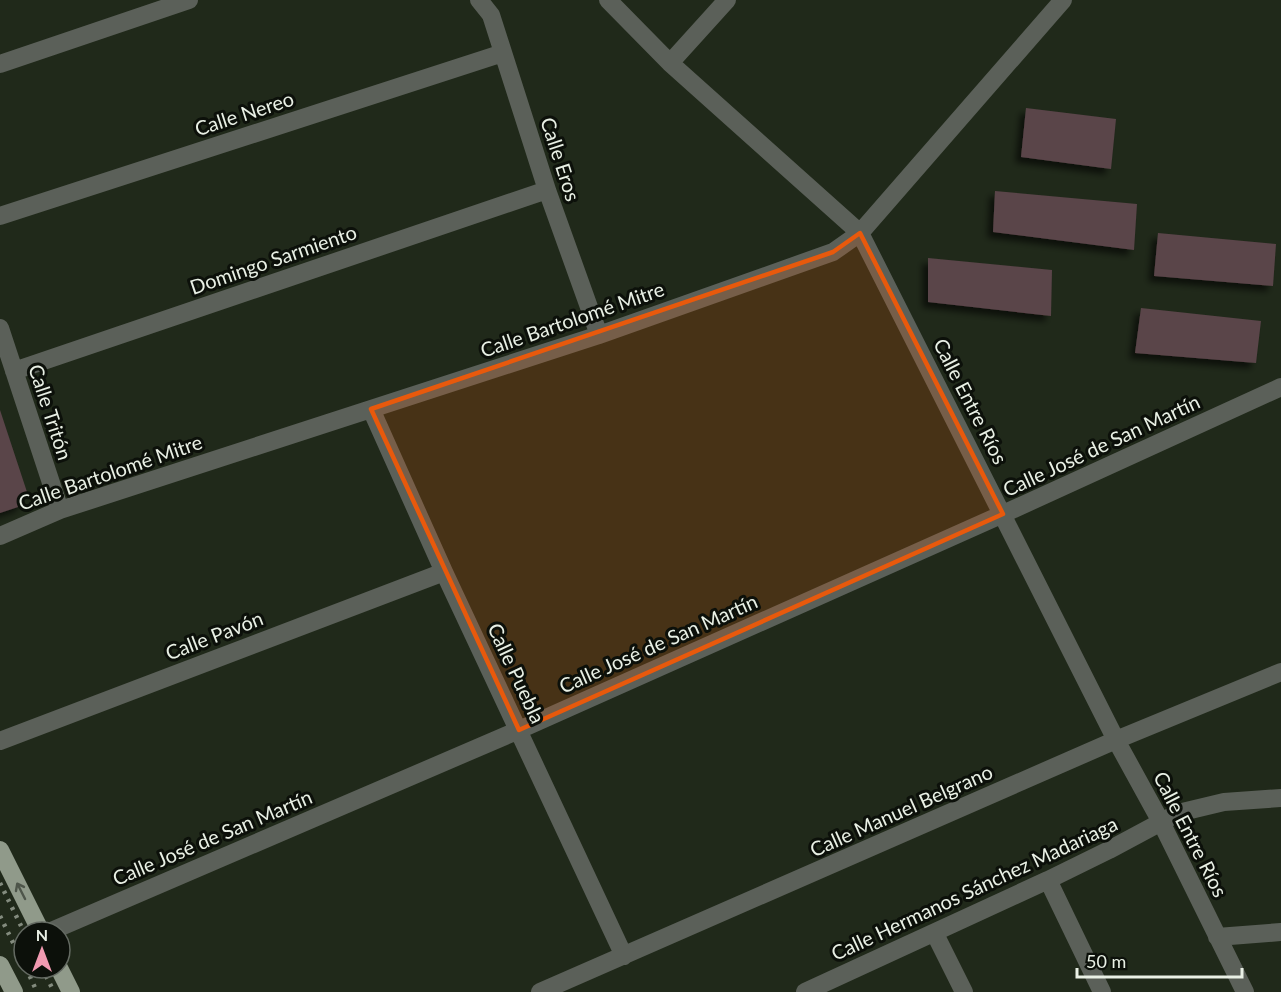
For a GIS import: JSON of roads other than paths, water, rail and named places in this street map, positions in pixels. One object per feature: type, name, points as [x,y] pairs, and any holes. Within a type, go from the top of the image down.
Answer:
[{"type":"main road","points":[[0,850],[35,920]]},
{"type":"main road","points":[[0,964],[14,992]]},
{"type":"street","points":[[0,64],[189,0]]},
{"type":"street","name":"Calle Eros","points":[[479,0],[491,15],[547,190],[599,335]]},
{"type":"street","name":"Calle Entre Ríos","points":[[608,0],[670,63],[860,233],[1116,740],[1161,822],[1245,992]]},
{"type":"street","points":[[670,63],[727,0]]},
{"type":"street","name":"Calle Bartolomé Mitre","points":[[0,536],[60,510],[599,335],[833,252],[860,233],[1063,0]]},
{"type":"street","name":"Calle Nereo","points":[[0,216],[502,53]]},
{"type":"street","name":"Domingo Sarmiento","points":[[14,371],[547,190]]},
{"type":"street","name":"Calle Tritón","points":[[0,328],[60,510]]},
{"type":"street","name":"Calle José de San Martín","points":[[72,922],[519,730],[1281,387]]},
{"type":"street","name":"Calle Puebla","points":[[371,409],[444,572],[624,956]]},
{"type":"street","name":"Calle Pavón","points":[[0,741],[444,572]]},
{"type":"street","name":"Calle Manuel Belgrano","points":[[540,992],[1116,740],[1281,672]]},
{"type":"street","name":"Calle Hermanos Sánchez Madariaga","points":[[817,989],[1048,880],[1178,813],[1224,802],[1281,798]]},
{"type":"street","points":[[1048,880],[1102,992]]},
{"type":"street","points":[[1217,937],[1281,932]]},
{"type":"street","points":[[935,934],[964,992]]},
{"type":"railway","points":[[0,883],[18,920]]},
{"type":"railway","points":[[0,916],[12,940]]},
{"type":"railway","points":[[32,980],[37,992]]},
{"type":"railway","points":[[48,980],[54,992]]}]
